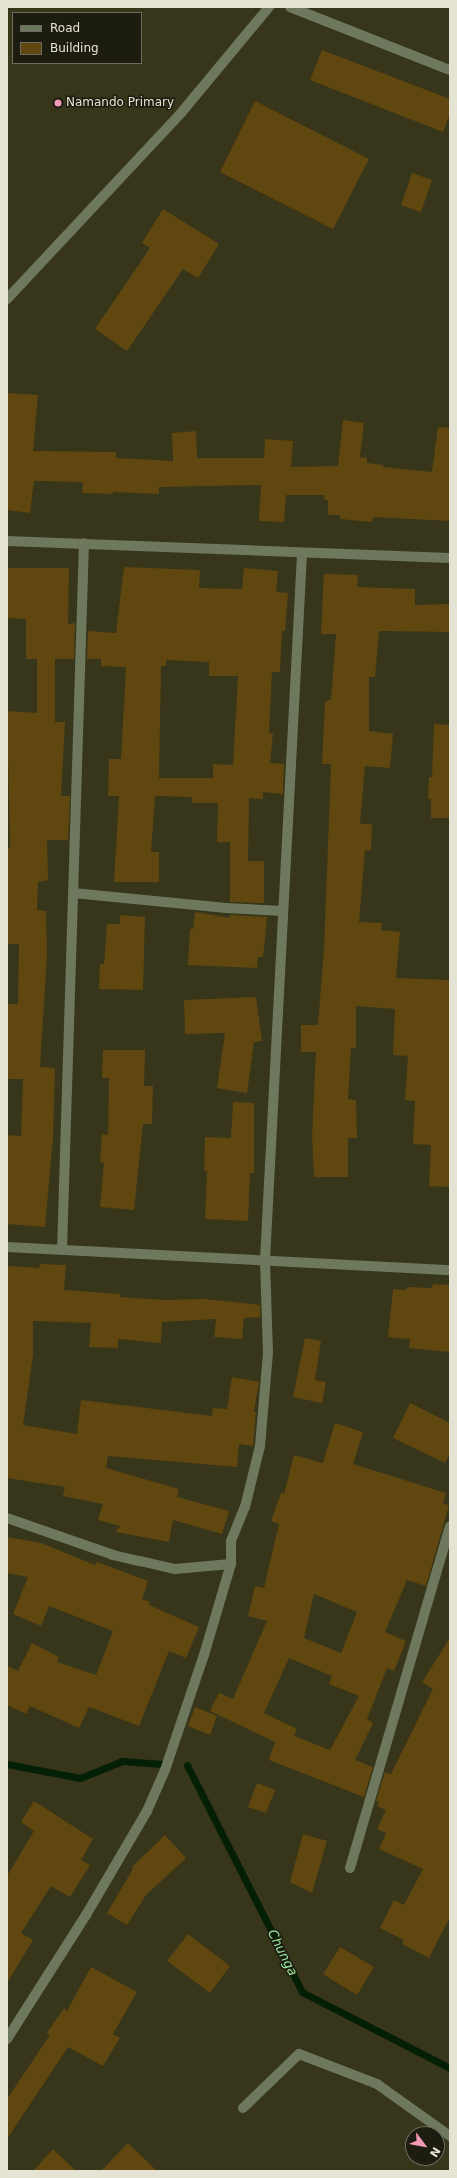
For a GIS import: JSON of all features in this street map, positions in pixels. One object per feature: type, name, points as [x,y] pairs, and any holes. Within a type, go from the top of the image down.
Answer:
[{"type":"street","points":[[7,299],[181,113],[268,7]]},
{"type":"street","points":[[290,7],[450,70]]},
{"type":"street","points":[[7,541],[450,558]]},
{"type":"street","points":[[62,1250],[84,543]]},
{"type":"street","points":[[7,2039],[86,1915],[147,1811],[165,1770],[204,1655],[231,1564],[231,1541],[245,1507],[260,1446],[268,1352],[266,1260],[302,553]]},
{"type":"street","points":[[73,893],[226,908],[283,911]]},
{"type":"street","points":[[7,1247],[450,1270]]},
{"type":"street","points":[[7,1518],[113,1555],[140,1562],[174,1568],[231,1564]]},
{"type":"street","points":[[350,1868],[450,1526]]},
{"type":"street","points":[[243,2108],[299,2054],[377,2084],[450,2136]]},
{"type":"building","points":[[322,50],[450,99],[450,114],[443,132],[310,80]]},
{"type":"building","points":[[255,101],[369,159],[333,229],[220,172]]},
{"type":"building","points":[[412,173],[432,180],[421,212],[401,205]]},
{"type":"building","points":[[163,209],[219,244],[198,278],[183,269],[127,351],[95,329],[150,248],[142,243]]},
{"type":"building","points":[[7,393],[38,395],[33,451],[116,452],[116,458],[173,461],[172,433],[196,431],[197,458],[264,458],[265,439],[293,441],[291,467],[338,466],[343,420],[364,423],[360,457],[367,458],[367,463],[383,465],[383,467],[432,472],[438,427],[450,428],[450,521],[373,517],[372,522],[340,519],[340,515],[328,515],[328,500],[325,500],[324,495],[286,495],[284,522],[259,521],[261,485],[159,487],[159,494],[113,492],[113,494],[82,493],[83,482],[34,481],[30,513],[7,510]]},
{"type":"building","points":[[124,567],[200,570],[199,588],[242,589],[244,568],[278,571],[276,592],[288,593],[285,631],[282,631],[280,672],[272,672],[269,733],[273,733],[270,763],[284,764],[283,794],[263,792],[263,799],[249,798],[248,861],[264,861],[264,903],[230,902],[230,842],[217,842],[218,803],[192,803],[192,797],[155,796],[151,852],[159,852],[159,882],[114,882],[119,796],[108,796],[109,759],[121,759],[126,667],[101,666],[101,659],[87,659],[88,631],[116,633]],"holes":[[[166,660],[209,662],[209,676],[238,676],[233,765],[213,764],[213,778],[159,778],[161,666],[166,666]]]},
{"type":"building","points":[[7,568],[69,568],[68,624],[75,623],[74,659],[55,659],[55,722],[65,722],[61,796],[70,796],[68,840],[47,840],[48,880],[38,882],[37,910],[46,911],[47,956],[40,1067],[55,1068],[53,1137],[45,1227],[7,1224],[7,1135],[21,1136],[23,1079],[7,1079],[7,1004],[18,1004],[19,944],[7,944],[7,848],[10,848],[7,711],[37,713],[37,659],[26,659],[26,619],[7,618]]},
{"type":"building","points":[[324,574],[358,575],[357,587],[415,589],[415,605],[450,604],[450,632],[379,631],[375,677],[369,677],[369,731],[393,734],[390,768],[365,766],[360,824],[372,824],[371,850],[365,850],[359,922],[382,923],[381,930],[400,932],[396,978],[450,980],[450,1187],[429,1186],[431,1145],[413,1144],[415,1101],[405,1100],[408,1056],[393,1055],[395,1009],[356,1006],[356,1048],[351,1048],[348,1099],[356,1100],[357,1138],[348,1138],[348,1177],[314,1177],[312,1136],[316,1052],[301,1052],[301,1025],[318,1025],[324,949],[331,764],[322,764],[325,701],[331,700],[336,634],[321,634]]},
{"type":"building","points":[[434,724],[450,725],[450,818],[431,818],[431,799],[428,799],[429,777],[432,777]]},
{"type":"building","points":[[195,912],[230,918],[230,915],[267,917],[263,957],[258,957],[257,968],[188,965],[190,929],[193,929]]},
{"type":"building","points":[[120,915],[145,917],[143,990],[99,989],[100,964],[104,964],[107,924],[120,924]]},
{"type":"building","points":[[256,997],[262,1041],[254,1042],[247,1093],[217,1088],[225,1033],[185,1034],[184,1000]]},
{"type":"building","points":[[103,1050],[145,1050],[144,1086],[153,1086],[152,1124],[143,1124],[134,1210],[100,1207],[104,1163],[100,1162],[102,1134],[108,1135],[109,1078],[102,1078]]},
{"type":"building","points":[[233,1102],[254,1103],[254,1173],[250,1173],[248,1221],[205,1219],[207,1171],[204,1171],[205,1137],[231,1138]]},
{"type":"building","points":[[40,1264],[66,1265],[64,1290],[120,1294],[120,1297],[164,1300],[204,1299],[260,1305],[260,1317],[244,1318],[242,1339],[214,1337],[216,1319],[162,1322],[161,1343],[118,1339],[118,1348],[89,1347],[91,1323],[33,1321],[33,1355],[23,1425],[77,1434],[81,1400],[212,1416],[213,1408],[227,1409],[232,1377],[259,1382],[254,1412],[256,1412],[253,1446],[239,1444],[237,1467],[108,1456],[106,1468],[179,1489],[177,1497],[229,1511],[222,1534],[173,1520],[169,1542],[116,1532],[120,1526],[98,1520],[103,1504],[63,1496],[65,1487],[7,1478],[7,1266],[39,1268]]},
{"type":"building","points":[[433,1284],[450,1285],[450,1352],[409,1348],[410,1339],[388,1337],[393,1289],[406,1290],[407,1287],[432,1288]]},
{"type":"building","points":[[305,1338],[321,1341],[315,1380],[326,1382],[322,1403],[293,1397]]},
{"type":"building","points":[[410,1403],[450,1423],[450,1453],[445,1463],[393,1438]]},
{"type":"building","points":[[335,1423],[363,1432],[353,1464],[446,1493],[443,1504],[449,1505],[426,1586],[407,1580],[385,1632],[406,1641],[394,1671],[387,1668],[367,1719],[373,1723],[355,1760],[373,1767],[364,1797],[269,1760],[275,1742],[210,1711],[219,1693],[233,1699],[267,1621],[248,1616],[255,1586],[264,1588],[279,1524],[271,1521],[281,1493],[284,1494],[294,1455],[323,1463]],"holes":[[[314,1594],[357,1612],[341,1653],[304,1638]],[[289,1658],[332,1676],[329,1684],[359,1696],[330,1750],[294,1736],[297,1729],[264,1713]]]},
{"type":"building","points":[[7,1537],[41,1543],[95,1565],[97,1562],[148,1581],[142,1599],[150,1602],[149,1605],[199,1627],[186,1658],[169,1651],[139,1726],[89,1707],[79,1728],[30,1706],[26,1714],[7,1705],[7,1666],[18,1671],[32,1643],[59,1657],[57,1662],[96,1675],[113,1631],[49,1606],[41,1626],[13,1614],[28,1577],[7,1573]]},
{"type":"building","points":[[450,1638],[450,1917],[429,1958],[402,1944],[404,1940],[380,1928],[394,1900],[404,1905],[423,1869],[379,1849],[386,1833],[377,1829],[386,1810],[377,1806],[379,1802],[376,1801],[385,1772],[391,1774],[433,1689],[422,1682]]},
{"type":"building","points":[[195,1707],[217,1716],[210,1735],[188,1726]]},
{"type":"building","points":[[257,1783],[275,1790],[266,1813],[248,1807]]},
{"type":"building","points":[[34,1801],[93,1839],[81,1860],[90,1865],[70,1897],[51,1886],[21,1933],[33,1940],[7,1983],[7,1876],[34,1831],[21,1822]]},
{"type":"building","points":[[303,1834],[327,1841],[312,1893],[290,1882]]},
{"type":"building","points":[[165,1835],[186,1858],[146,1895],[127,1925],[107,1913],[133,1869],[132,1867]]},
{"type":"building","points":[[188,1934],[230,1966],[210,1993],[167,1961]]},
{"type":"building","points":[[340,1947],[374,1967],[357,1995],[323,1974]]},
{"type":"building","points":[[91,1967],[137,1992],[113,2034],[120,2038],[103,2066],[68,2047],[7,2139],[7,2099],[50,2035],[47,2033],[64,2008],[67,2011]]},
{"type":"building","points":[[128,2143],[157,2171],[101,2171]]},
{"type":"building","points":[[53,2149],[76,2171],[33,2171]]},
{"type":"waterway","name":"Chunga","points":[[7,1764],[80,1778],[122,1761],[162,1764]]},
{"type":"waterway","name":"Chunga","points":[[187,1765],[302,1992],[450,2068]]},
{"type":"place","name":"Namando Primary","points":[[58,103]]}]
